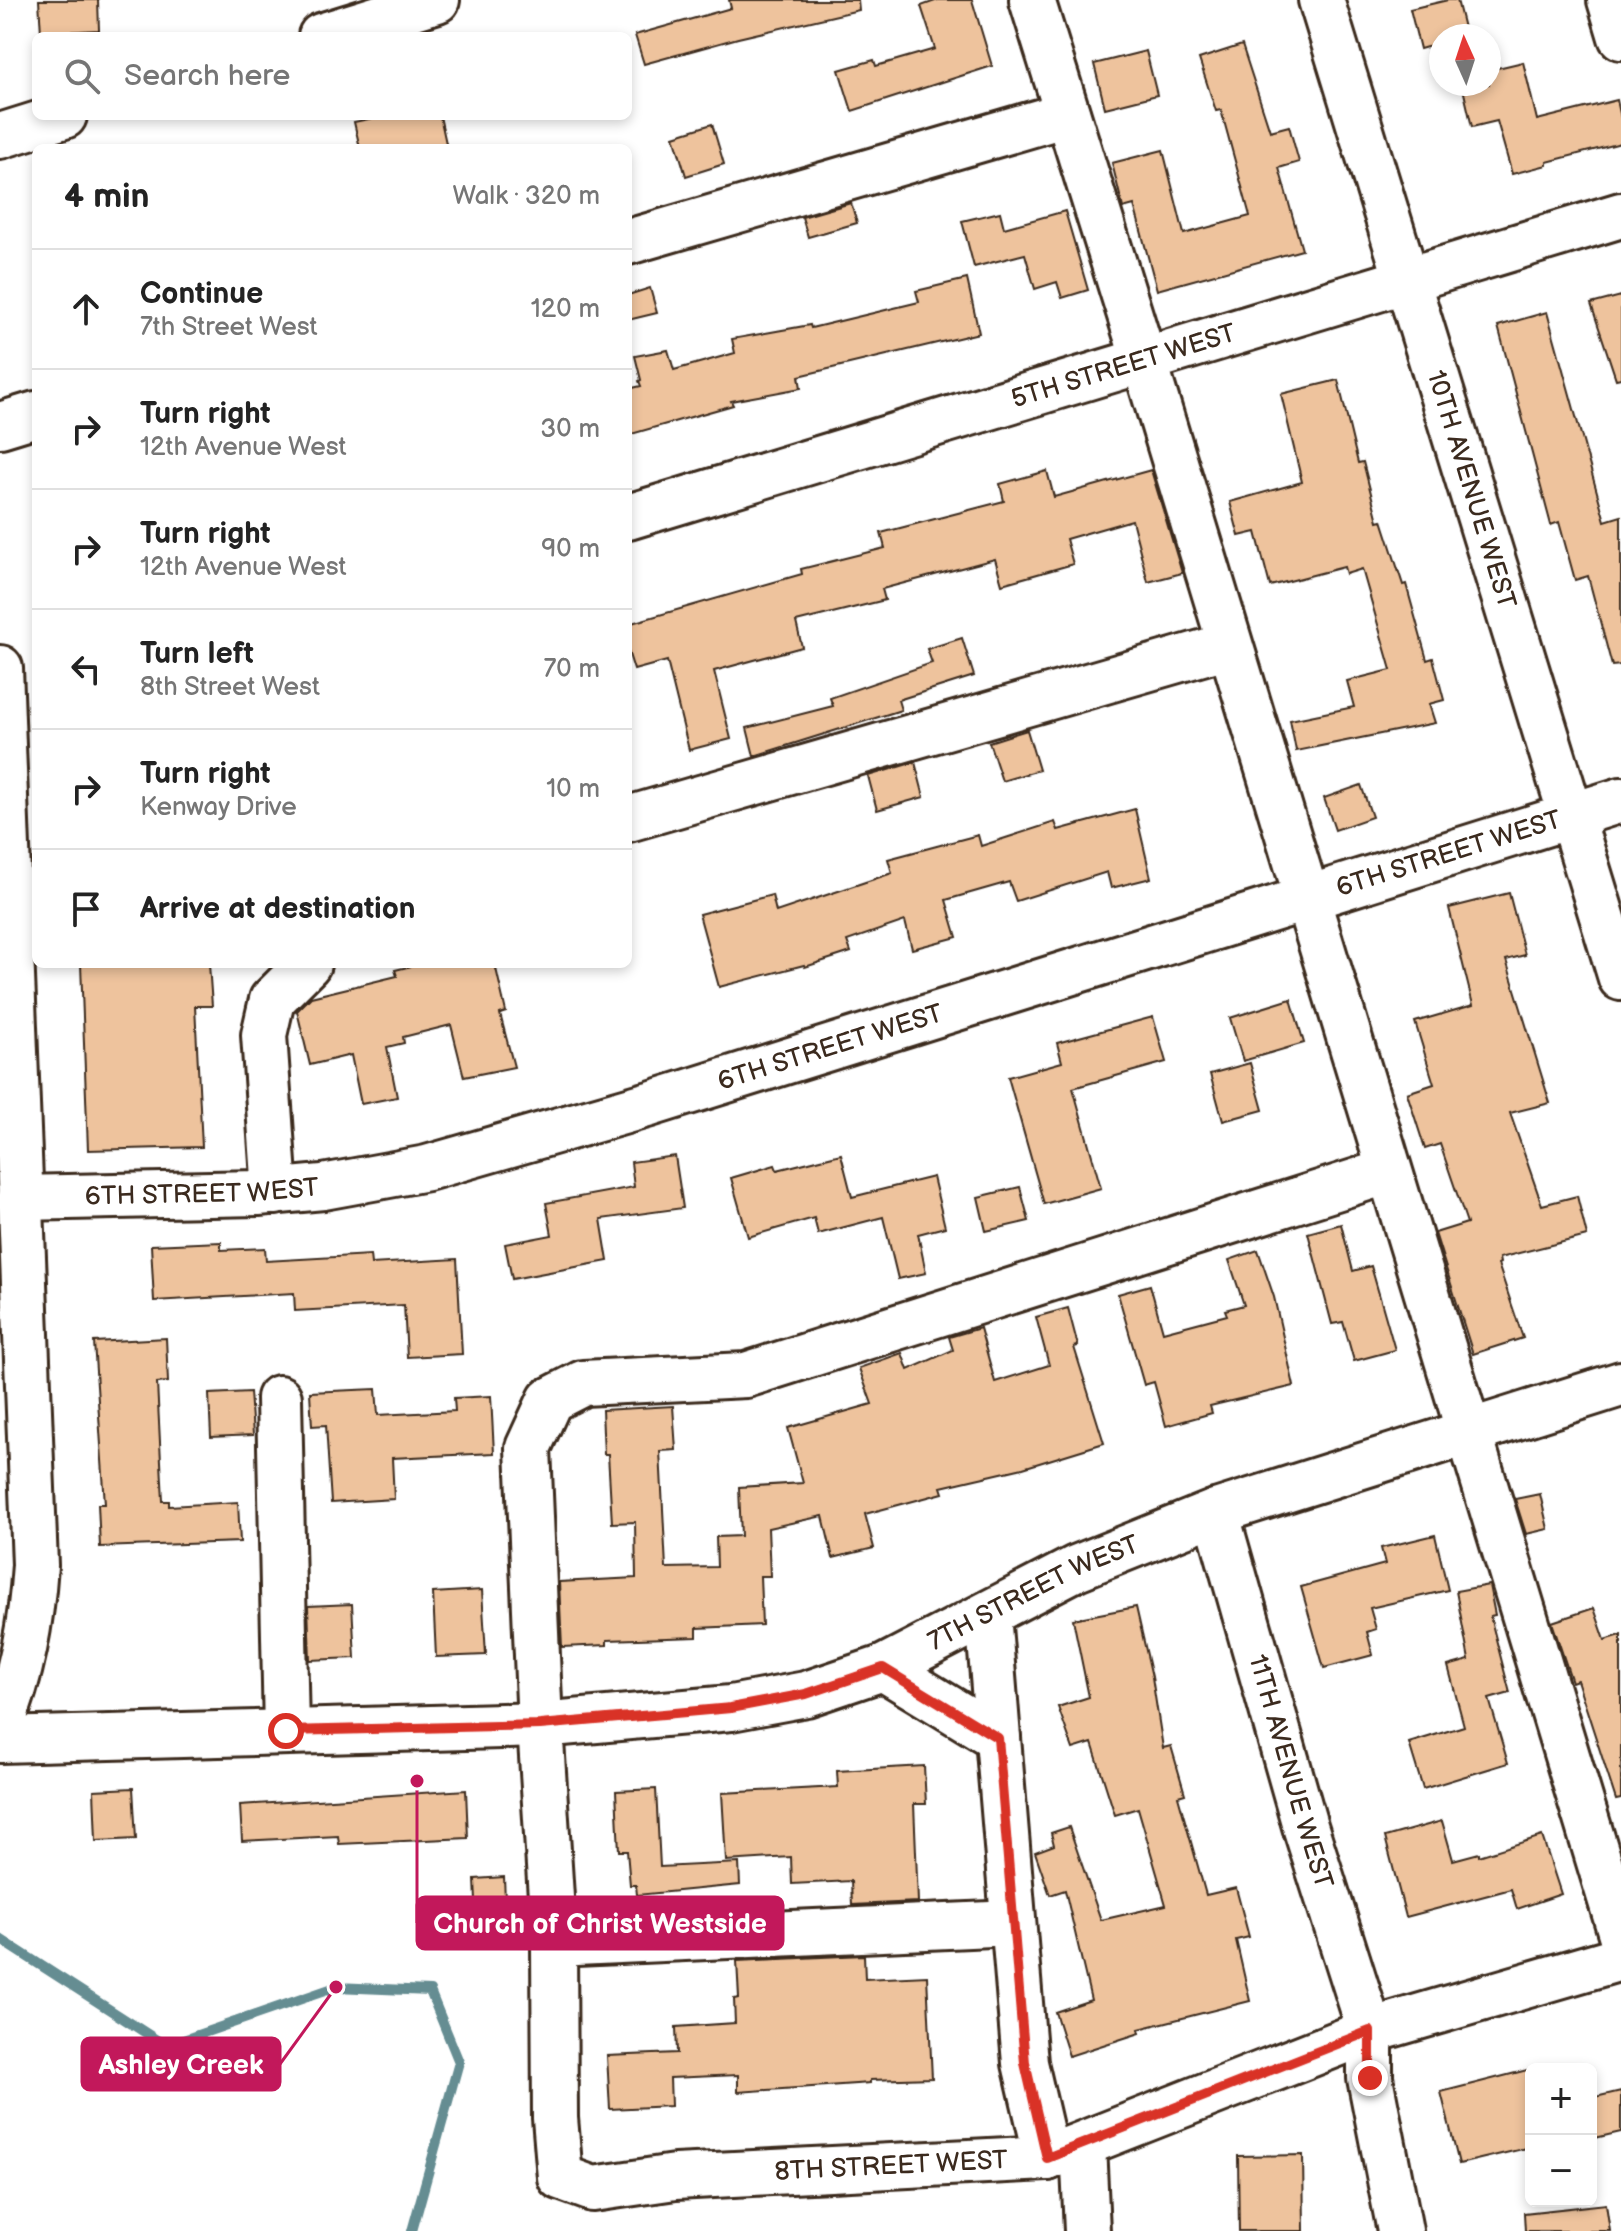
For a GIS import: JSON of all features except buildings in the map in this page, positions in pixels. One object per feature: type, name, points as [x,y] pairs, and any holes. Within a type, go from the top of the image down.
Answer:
[{"type":"street","points":[[334,32],[437,0]]},
{"type":"street","points":[[1032,0],[1621,1934]]},
{"type":"street","name":"10TH AVENUE WEST","points":[[1321,0],[1621,978]]},
{"type":"street","points":[[1610,0],[1621,37]]},
{"type":"street","points":[[632,241],[1067,114]]},
{"type":"street","points":[[0,136],[51,120]]},
{"type":"street","name":"5TH STREET WEST","points":[[632,516],[1621,215]]},
{"type":"street","points":[[0,425],[32,415]]},
{"type":"street","points":[[632,818],[1229,645]]},
{"type":"street","points":[[0,1728],[17,1682],[30,1623],[35,1565],[17,1512],[20,1198],[13,693]]},
{"type":"street","name":"6TH STREET WEST","points":[[20,1198],[275,1192],[323,1187],[427,1168],[665,1099],[1621,800]]},
{"type":"street","points":[[275,1192],[264,1035],[272,1000],[304,968]]},
{"type":"street","points":[[1013,1923],[554,1944],[540,1725],[528,1448],[550,1400],[583,1383],[746,1375],[1389,1171]]},
{"type":"street","name":"7TH STREET WEST","points":[[0,1740],[540,1725],[731,1708],[806,1694],[883,1668],[1076,1568],[1216,1512],[1621,1384]]},
{"type":"street","points":[[279,1398],[286,1731]]},
{"type":"street","name":"11TH AVENUE WEST","points":[[1216,1512],[1305,1826],[1370,2031],[1370,2078],[1400,2231]]},
{"type":"street","points":[[988,1614],[1025,2063],[1065,2152],[1087,2231]]},
{"type":"street","points":[[883,1668],[998,1738]]},
{"type":"street","name":"8TH STREET WEST","points":[[554,1944],[555,2118],[560,2177],[593,2189],[675,2177],[1065,2152],[1370,2031],[1621,1958]]},
{"type":"waterway","points":[[0,1939],[166,2046],[336,1987],[430,1991],[459,2062],[412,2231]]},
{"type":"place","name":"Church of Christ Westside","points":[[417,1781]]},
{"type":"place","name":"Ashley Creek","points":[[336,1987]]},
{"type":"route","points":[[286,1731],[540,1725],[731,1708],[806,1694],[883,1668],[998,1738],[1025,2063],[1047,2158],[1370,2031],[1370,2078]]}]
